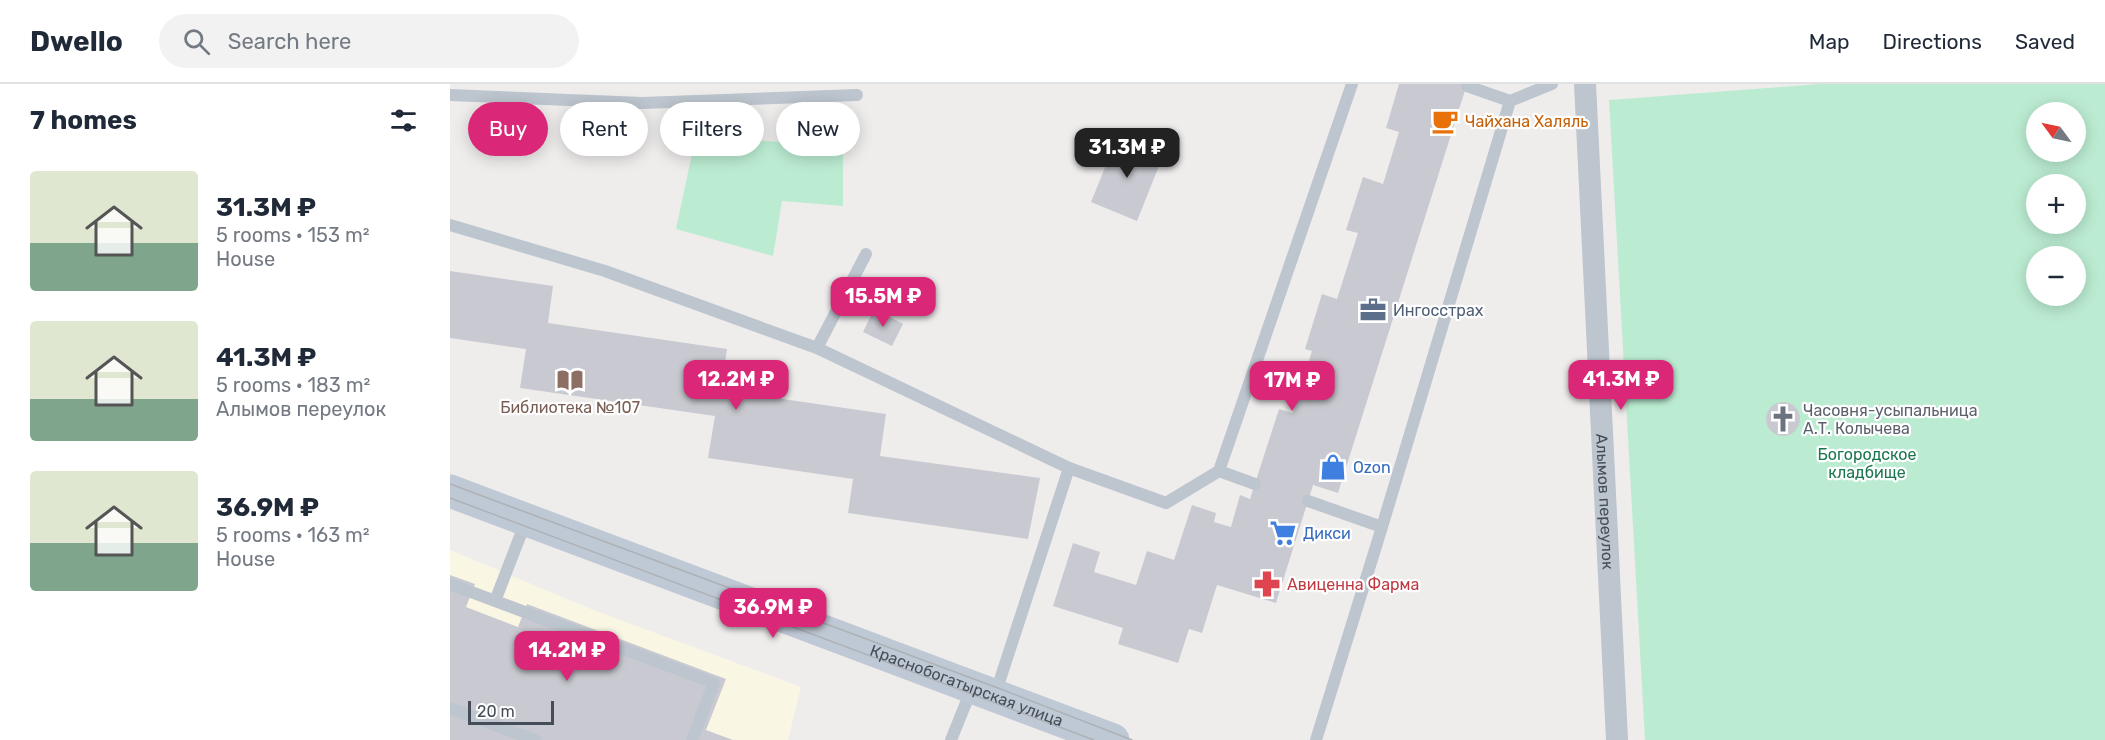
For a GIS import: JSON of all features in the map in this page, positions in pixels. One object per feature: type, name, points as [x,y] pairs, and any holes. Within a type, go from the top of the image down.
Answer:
[{"type":"main road","name":"Краснобогатырская улица","points":[[450,491],[1113,740]]},
{"type":"street","name":"Алымов переулок","points":[[1585,84],[1617,740]]},
{"type":"lane","points":[[450,225],[605,271],[817,348],[1069,468],[1166,503],[1219,471],[1352,84]]},
{"type":"lane","points":[[1467,86],[1510,101],[1552,84]]},
{"type":"lane","points":[[450,95],[642,103],[857,95]]},
{"type":"lane","points":[[1316,740],[1510,101]]},
{"type":"lane","points":[[817,348],[866,254]]},
{"type":"lane","points":[[951,740],[984,690],[1069,468]]},
{"type":"lane","points":[[1219,471],[1255,484]]},
{"type":"lane","points":[[1308,501],[1382,527]]},
{"type":"lane","points":[[495,601],[526,520]]},
{"type":"lane","points":[[450,584],[714,683],[692,740]]},
{"type":"lane","points":[[450,708],[535,740]]},
{"type":"shaded area","points":[[450,550],[591,609],[801,687],[788,740],[450,740]]},
{"type":"green space","name":"Богородское кладбище","points":[[1820,84],[2105,84],[2105,740],[1645,740],[1609,100]]},
{"type":"green space","points":[[764,141],[776,142],[776,156],[843,156],[843,206],[782,201],[773,256],[676,229],[692,156],[764,156]]},
{"type":"building","points":[[1399,84],[1467,84],[1338,493],[1313,485],[1276,603],[1217,585],[1202,633],[1189,629],[1178,663],[1118,644],[1123,628],[1053,606],[1073,543],[1100,552],[1094,572],[1136,585],[1147,551],[1174,560],[1192,505],[1216,513],[1214,522],[1231,527],[1240,495],[1250,499],[1279,409],[1292,413],[1312,351],[1305,349],[1322,294],[1337,299],[1358,233],[1346,230],[1363,177],[1383,184],[1399,132],[1386,128]]},
{"type":"building","points":[[1117,138],[1163,156],[1137,221],[1091,202]]},
{"type":"building","points":[[450,271],[553,286],[548,323],[727,349],[721,390],[886,414],[880,456],[1040,478],[1028,539],[848,513],[853,479],[708,458],[715,416],[520,388],[526,349],[450,338]]},
{"type":"building","points":[[874,309],[903,324],[892,346],[863,332]]},
{"type":"building","name":"Часовня-усыпальница А.Т. Колычева","points":[[1783,402],[1795,407],[1800,419],[1795,431],[1783,436],[1771,431],[1766,419],[1771,407]]},
{"type":"building","points":[[450,575],[475,584],[466,607],[518,627],[527,604],[726,679],[706,730],[733,740],[450,740]]},
{"type":"tram line","points":[[450,484],[1132,740]]},
{"type":"tram line","points":[[450,498],[1094,740]]},
{"type":"place","name":"Чайхана Халяль","points":[[1445,121]]},
{"type":"place","name":"Ингосстрах","points":[[1373,310]]},
{"type":"place","name":"Библиотека №107","points":[[570,380]]},
{"type":"place","name":"Часовня-усыпальница А.Т. Колычева","points":[[1783,419]]},
{"type":"place","name":"Ozon","points":[[1333,467]]},
{"type":"place","name":"Дикси","points":[[1283,533]]},
{"type":"place","name":"Авиценна Фарма","points":[[1267,584]]}]
